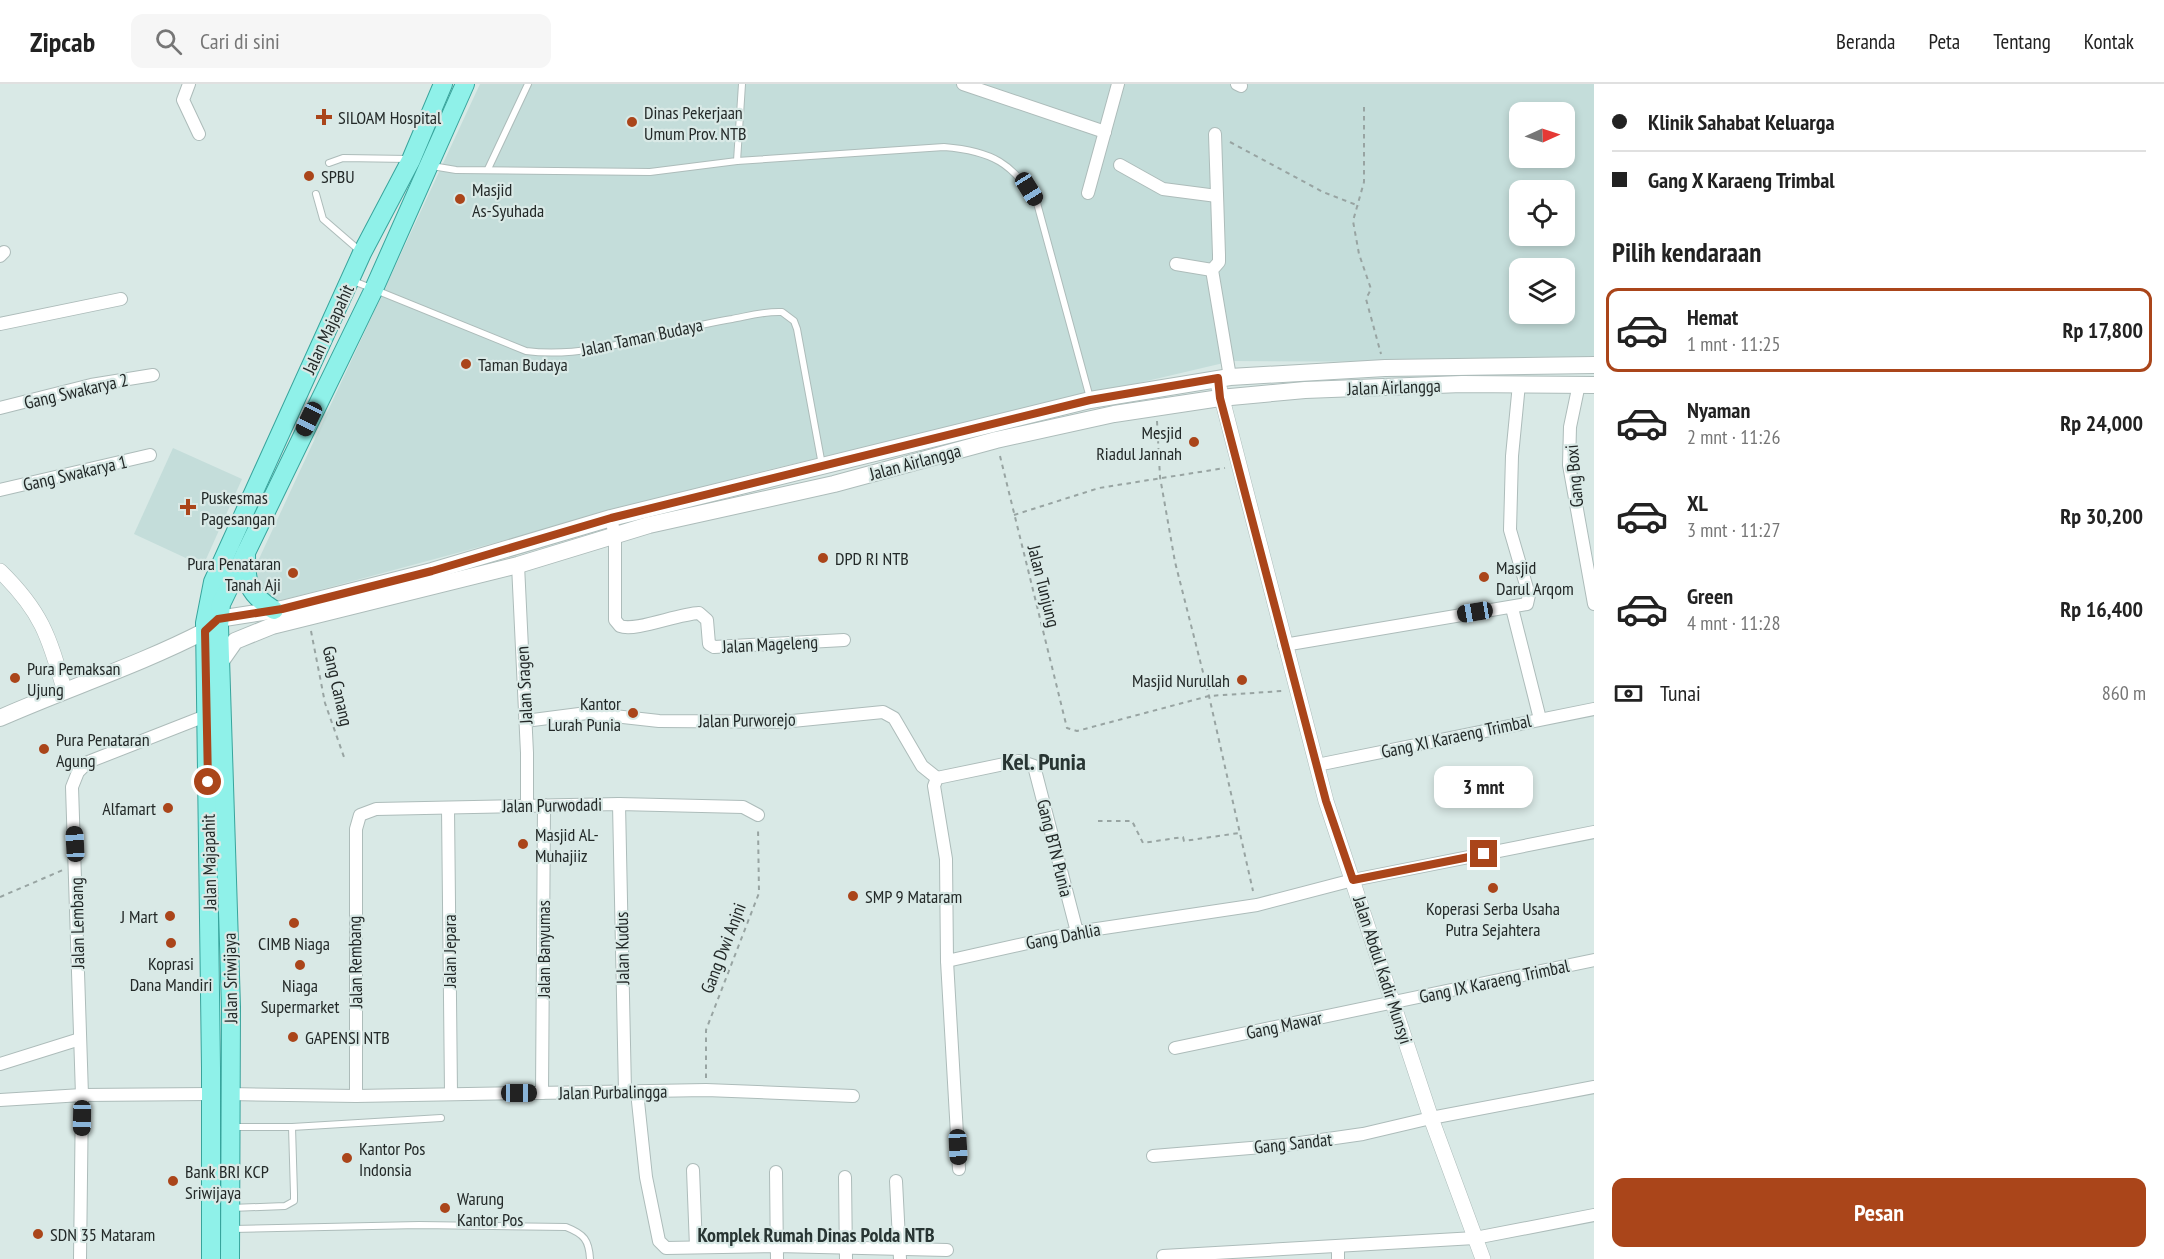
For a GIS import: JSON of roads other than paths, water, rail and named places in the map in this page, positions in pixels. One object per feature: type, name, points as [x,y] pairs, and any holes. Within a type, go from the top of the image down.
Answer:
[{"type":"main road","name":"Jalan Majapahit","points":[[221,661],[214,628],[206,611],[213,582],[350,280],[411,159],[442,84]]},
{"type":"main road","name":"Jalan Majapahit","points":[[211,1259],[210,1094],[212,1068],[208,715],[214,628],[227,586],[373,291],[465,84]]},
{"type":"main road","name":"Jalan Airlangga","points":[[276,615],[309,616],[518,565],[649,525],[834,484],[996,440],[1156,408],[1220,398],[1594,365]]},
{"type":"main road","name":"Jalan Airlangga","points":[[221,661],[235,641],[276,615],[611,518],[1090,400],[1224,378],[1385,368],[1519,384],[1586,384]]},
{"type":"main road","points":[[972,428],[978,445]]},
{"type":"main road","points":[[246,547],[249,585],[253,595],[276,615]]},
{"type":"main road","points":[[0,718],[64,689],[176,646],[214,628],[276,615]]},
{"type":"main road","name":"Jalan Sriwijaya","points":[[221,661],[231,1007],[230,1259]]},
{"type":"main road","points":[[212,1068],[230,1067]]},
{"type":"street","points":[[189,84],[183,100],[199,134]]},
{"type":"street","points":[[963,84],[1105,132]]},
{"type":"street","points":[[1088,194],[1118,84]]},
{"type":"street","points":[[1215,134],[1219,262],[1212,270],[1224,378]]},
{"type":"street","points":[[1119,165],[1163,189],[1218,196]]},
{"type":"street","points":[[1176,264],[1212,270]]},
{"type":"street","points":[[0,324],[121,299]]},
{"type":"street","name":"Gang Swakarya 2","points":[[0,408],[91,385],[153,375]]},
{"type":"street","name":"Jalan Abdul Kadir Munsyi","points":[[1224,378],[1220,398],[1326,801],[1431,1118],[1483,1259]]},
{"type":"street","points":[[1284,645],[1429,619],[1519,607],[1529,595],[1510,530],[1512,456],[1519,384]]},
{"type":"street","name":"Gang Boxi","points":[[1586,384],[1570,428],[1569,465],[1594,604]]},
{"type":"street","name":"Gang Swakarya 1","points":[[0,490],[150,455]]},
{"type":"street","name":"Jalan Mageleng","points":[[611,518],[615,536],[615,620],[620,627],[632,628],[673,616],[699,613],[707,621],[709,644],[714,647],[844,640]]},
{"type":"street","name":"Jalan Sragen","points":[[518,565],[526,805]]},
{"type":"street","points":[[0,571],[25,597],[43,623],[64,689]]},
{"type":"street","points":[[1519,607],[1540,719]]},
{"type":"street","name":"Gang XI Karaeng Trimbal","points":[[1317,765],[1594,708]]},
{"type":"street","name":"Jalan Purworejo","points":[[525,721],[587,712],[659,721],[782,722],[883,712],[894,718],[922,766],[935,782]]},
{"type":"street","name":"Jalan Lembang","points":[[81,1259],[82,1095],[72,787],[78,772],[88,762],[208,715]]},
{"type":"street","name":"Gang BTN Punia","points":[[935,782],[1019,761],[1034,766],[1077,932]]},
{"type":"street","points":[[935,782],[946,859],[947,961],[959,1169]]},
{"type":"street","name":"Jalan Purwodadi","points":[[356,829],[360,815],[369,811],[526,805],[619,804],[743,807],[758,815]]},
{"type":"street","name":"Jalan Kudus","points":[[619,804],[631,1092],[659,1241],[666,1248],[696,1247],[777,1252],[900,1254],[948,1250]]},
{"type":"street","name":"Jalan Banyumas","points":[[542,1093],[544,805]]},
{"type":"street","name":"Jalan Jepara","points":[[448,808],[451,1093]]},
{"type":"street","name":"Jalan Rembang","points":[[356,829],[356,1096]]},
{"type":"street","name":"Gang Dahlia","points":[[947,961],[1077,932],[1257,905],[1353,880],[1594,832]]},
{"type":"street","name":"Gang IX Karaeng Trimbal","points":[[1394,1002],[1594,960]]},
{"type":"street","name":"Gang Mawar","points":[[1175,1048],[1394,1002]]},
{"type":"street","points":[[0,1064],[80,1039]]},
{"type":"street","name":"Gang Sandat","points":[[1153,1156],[1341,1137],[1594,1087]]},
{"type":"street","name":"Jalan Purbalingga","points":[[229,1094],[356,1096],[706,1090],[853,1096]]},
{"type":"street","points":[[0,1100],[82,1095],[210,1094]]},
{"type":"street","points":[[693,1170],[696,1247]]},
{"type":"street","points":[[776,1172],[777,1252]]},
{"type":"street","points":[[845,1177],[847,1254]]},
{"type":"street","points":[[896,1181],[900,1254]]},
{"type":"street","points":[[1163,1256],[1338,1253],[1475,1238],[1594,1215]]},
{"type":"lane","points":[[488,169],[528,84]]},
{"type":"lane","points":[[737,161],[742,84]]},
{"type":"lane","points":[[430,165],[456,170],[650,172],[737,161],[944,147],[985,155],[1021,176],[1037,203],[1090,400]]},
{"type":"lane","points":[[329,163],[343,158],[411,159]]},
{"type":"lane","points":[[316,194],[323,219],[363,253]]},
{"type":"lane","name":"Jalan Taman Budaya","points":[[350,280],[526,351],[549,354],[618,343],[710,322],[782,312],[794,321],[797,329],[822,467]]},
{"type":"lane","points":[[230,1127],[441,1119]]},
{"type":"lane","points":[[230,1208],[285,1206],[294,1201],[292,1126]]},
{"type":"lane","points":[[230,1229],[419,1226],[566,1227],[581,1233],[589,1243],[590,1259]]},
{"type":"place","name":"SILOAM Hospital","points":[[324,117]]},
{"type":"place","name":"Dinas Pekerjaan Umum Prov. NTB","points":[[632,122]]},
{"type":"place","name":"SPBU","points":[[309,176]]},
{"type":"place","name":"Masjid As-Syuhada","points":[[460,199]]},
{"type":"place","name":"Taman Budaya","points":[[466,364]]},
{"type":"place","name":"Mesjid Riadul Jannah","points":[[1194,442]]},
{"type":"place","name":"Puskesmas Pagesangan","points":[[188,507]]},
{"type":"place","name":"DPD RI NTB","points":[[823,558]]},
{"type":"place","name":"Pura Penataran Tanah Aji","points":[[293,573]]},
{"type":"place","name":"Masjid Darul Arqom","points":[[1484,577]]},
{"type":"place","name":"Pura Pemaksan Ujung","points":[[15,678]]},
{"type":"place","name":"Masjid Nurullah","points":[[1242,680]]},
{"type":"place","name":"Kantor Lurah Punia","points":[[633,713]]},
{"type":"place","name":"Pura Penataran Agung","points":[[44,749]]},
{"type":"place","name":"Alfamart","points":[[168,808]]},
{"type":"place","name":"Masjid AL- Muhajiiz","points":[[523,844]]},
{"type":"place","name":"Koperasi Serba Usaha Putra Sejahtera","points":[[1493,888]]},
{"type":"place","name":"SMP 9 Mataram","points":[[853,896]]},
{"type":"place","name":"J Mart","points":[[170,916]]},
{"type":"place","name":"CIMB Niaga","points":[[294,923]]},
{"type":"place","name":"Koprasi Dana Mandiri","points":[[171,943]]},
{"type":"place","name":"Niaga Supermarket","points":[[300,965]]},
{"type":"place","name":"GAPENSI NTB","points":[[293,1037]]},
{"type":"place","name":"Kantor Pos Indonsia","points":[[347,1158]]},
{"type":"place","name":"Bank BRI KCP Sriwijaya","points":[[173,1181]]},
{"type":"place","name":"Warung Kantor Pos","points":[[445,1208]]},
{"type":"place","name":"SDN 35 Mataram","points":[[38,1234]]},
{"type":"district","name":"Kel. Punia","points":[[1044,761]]},
{"type":"district","name":"Komplek Rumah Dinas Polda NTB","points":[[816,1235]]}]
